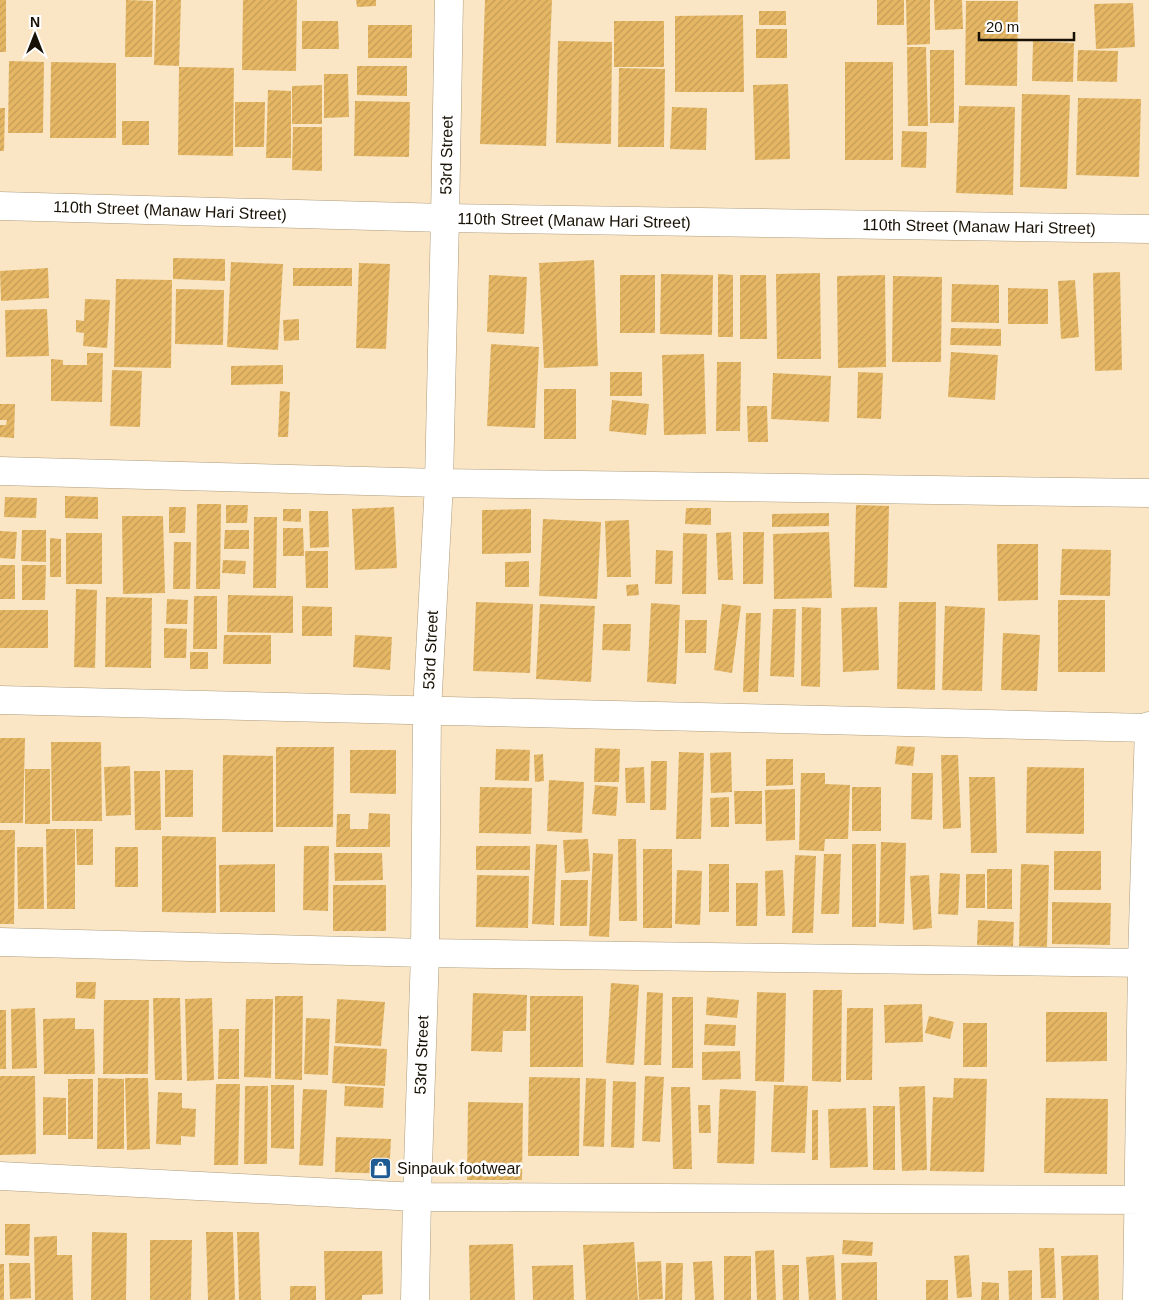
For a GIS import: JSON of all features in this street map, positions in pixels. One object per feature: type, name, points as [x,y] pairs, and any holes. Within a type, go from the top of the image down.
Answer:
[{"type":"street","name":"53rd Street","points":[[415,1300],[425,953],[427,710],[439,483],[446,218],[449,0]]},
{"type":"street","name":"110th Street (Manaw Hari Street)","points":[[0,206],[446,218],[1149,229]]},
{"type":"street","points":[[0,470],[439,483],[1149,493]]},
{"type":"street","points":[[0,700],[1149,728],[1144,1200],[1137,1300]]},
{"type":"street","points":[[0,942],[425,953],[1146,963]]},
{"type":"street","points":[[0,1176],[417,1197],[1144,1200]]},
{"type":"building","points":[[0,0],[6,0],[6,52],[0,52]]},
{"type":"building","points":[[126,0],[153,1],[152,57],[125,57]]},
{"type":"building","points":[[156,0],[181,0],[179,66],[154,65]]},
{"type":"building","points":[[243,0],[297,0],[296,71],[242,70]]},
{"type":"building","points":[[356,0],[376,0],[376,6],[357,7]]},
{"type":"building","points":[[485,0],[552,0],[546,146],[480,144]]},
{"type":"building","points":[[877,0],[904,0],[904,25],[877,25]]},
{"type":"building","points":[[906,0],[930,0],[930,44],[907,45]]},
{"type":"building","points":[[934,0],[962,0],[963,29],[935,30]]},
{"type":"building","points":[[966,1],[1018,1],[1017,86],[965,85]]},
{"type":"building","points":[[1133,3],[1135,47],[1096,49],[1094,4]]},
{"type":"building","points":[[759,11],[786,11],[786,25],[759,25]]},
{"type":"building","points":[[743,15],[744,92],[675,92],[675,16]]},
{"type":"building","points":[[302,21],[338,21],[339,49],[302,49]]},
{"type":"building","points":[[614,21],[664,21],[664,67],[614,67]]},
{"type":"building","points":[[368,25],[412,25],[412,58],[368,58]]},
{"type":"building","points":[[756,29],[787,29],[787,58],[756,58]]},
{"type":"building","points":[[558,41],[612,42],[611,144],[556,143]]},
{"type":"building","points":[[1033,41],[1074,43],[1073,82],[1032,81]]},
{"type":"building","points":[[907,47],[926,47],[928,126],[908,126]]},
{"type":"building","points":[[930,50],[954,50],[954,123],[930,123]]},
{"type":"building","points":[[1078,50],[1118,51],[1117,82],[1077,81]]},
{"type":"building","points":[[9,61],[44,62],[43,133],[8,133]]},
{"type":"building","points":[[51,62],[116,63],[116,138],[50,138]]},
{"type":"building","points":[[845,62],[893,62],[893,160],[845,160]]},
{"type":"building","points":[[357,66],[407,66],[407,96],[357,95]]},
{"type":"building","points":[[179,67],[234,68],[233,156],[178,155]]},
{"type":"building","points":[[619,68],[665,69],[664,147],[618,147]]},
{"type":"building","points":[[324,74],[348,74],[349,117],[324,118]]},
{"type":"building","points":[[788,84],[790,159],[755,160],[753,85]]},
{"type":"building","points":[[322,85],[322,124],[292,124],[292,86]]},
{"type":"building","points":[[268,90],[291,91],[291,158],[266,158]]},
{"type":"building","points":[[1022,94],[1070,95],[1067,189],[1020,187]]},
{"type":"building","points":[[1078,98],[1141,99],[1139,177],[1076,175]]},
{"type":"building","points":[[355,101],[410,102],[409,157],[354,156]]},
{"type":"building","points":[[235,102],[265,102],[264,147],[235,147]]},
{"type":"building","points":[[959,106],[1015,107],[1013,195],[956,193]]},
{"type":"building","points":[[672,107],[707,108],[706,150],[670,149]]},
{"type":"building","points":[[0,108],[5,108],[4,151],[0,151]]},
{"type":"building","points":[[122,121],[149,121],[149,145],[122,145]]},
{"type":"building","points":[[293,127],[322,127],[322,171],[292,170]]},
{"type":"building","points":[[902,131],[927,132],[926,168],[901,167]]},
{"type":"building","points":[[173,258],[225,259],[225,281],[173,279]]},
{"type":"building","points":[[594,260],[598,366],[544,368],[539,263]]},
{"type":"building","points":[[231,262],[283,264],[278,350],[227,347]]},
{"type":"building","points":[[359,263],[390,264],[386,349],[356,348]]},
{"type":"building","points":[[48,268],[49,298],[1,301],[0,271]]},
{"type":"building","points":[[293,268],[352,268],[352,286],[293,286]]},
{"type":"building","points":[[1120,272],[1122,370],[1095,371],[1093,273]]},
{"type":"building","points":[[820,273],[821,359],[777,359],[776,274]]},
{"type":"building","points":[[661,274],[713,275],[712,335],[660,334]]},
{"type":"building","points":[[718,274],[733,275],[733,337],[718,337]]},
{"type":"building","points":[[489,275],[527,277],[524,334],[487,332]]},
{"type":"building","points":[[620,275],[655,275],[655,333],[620,333]]},
{"type":"building","points":[[740,275],[766,275],[767,339],[740,339]]},
{"type":"building","points":[[885,275],[886,367],[838,368],[837,276]]},
{"type":"building","points":[[893,276],[942,277],[941,362],[892,362]]},
{"type":"building","points":[[116,279],[172,280],[171,368],[114,367]]},
{"type":"building","points":[[1075,280],[1079,337],[1061,339],[1058,281]]},
{"type":"building","points":[[952,284],[999,285],[999,323],[951,322]]},
{"type":"building","points":[[1008,288],[1048,289],[1048,324],[1008,324]]},
{"type":"building","points":[[176,289],[224,290],[223,345],[175,344]]},
{"type":"building","points":[[85,299],[110,300],[107,348],[83,346],[84,333],[76,332],[76,320],[84,321]]},
{"type":"building","points":[[47,309],[49,356],[6,357],[5,310]]},
{"type":"building","points":[[299,319],[299,340],[284,341],[283,320]]},
{"type":"building","points":[[951,328],[1001,329],[1001,346],[950,345]]},
{"type":"building","points":[[491,344],[539,347],[535,428],[487,426]]},
{"type":"building","points":[[951,352],[998,355],[995,400],[948,397]]},
{"type":"building","points":[[87,353],[103,353],[102,402],[51,401],[51,359],[63,360],[63,365],[87,365]]},
{"type":"building","points":[[704,354],[706,434],[664,435],[662,355]]},
{"type":"building","points":[[717,362],[741,362],[740,431],[716,431]]},
{"type":"building","points":[[283,365],[283,384],[231,385],[231,366]]},
{"type":"building","points":[[112,370],[142,371],[140,427],[110,426]]},
{"type":"building","points":[[610,372],[642,372],[642,396],[610,396]]},
{"type":"building","points":[[858,372],[883,373],[881,419],[857,418]]},
{"type":"building","points":[[773,373],[831,376],[829,422],[771,419]]},
{"type":"building","points":[[544,389],[576,389],[576,439],[544,439]]},
{"type":"building","points":[[280,391],[290,392],[288,437],[278,437]]},
{"type":"building","points":[[612,400],[649,404],[646,435],[609,431]]},
{"type":"building","points":[[0,404],[15,404],[14,438],[0,437],[0,425],[6,425],[7,420],[0,420]]},
{"type":"building","points":[[747,406],[767,406],[768,442],[748,442]]},
{"type":"building","points":[[65,496],[98,497],[98,519],[65,518]]},
{"type":"building","points":[[5,497],[37,498],[36,518],[4,517]]},
{"type":"building","points":[[197,504],[221,504],[220,589],[196,589]]},
{"type":"building","points":[[226,505],[248,505],[247,523],[226,523]]},
{"type":"building","points":[[856,505],[889,506],[887,588],[854,587]]},
{"type":"building","points":[[169,507],[186,507],[185,533],[169,533]]},
{"type":"building","points":[[394,507],[397,568],[355,570],[352,509]]},
{"type":"building","points":[[686,508],[711,508],[711,525],[685,524]]},
{"type":"building","points":[[283,509],[301,509],[301,522],[283,521]]},
{"type":"building","points":[[531,509],[531,553],[482,554],[482,510]]},
{"type":"building","points":[[309,511],[328,511],[329,547],[310,548]]},
{"type":"building","points":[[829,513],[829,526],[772,527],[772,514]]},
{"type":"building","points":[[122,516],[163,516],[165,593],[123,594]]},
{"type":"building","points":[[254,517],[277,517],[276,588],[253,588]]},
{"type":"building","points":[[543,519],[601,522],[597,599],[539,596]]},
{"type":"building","points":[[629,520],[631,577],[607,577],[605,521]]},
{"type":"building","points":[[283,528],[303,528],[304,556],[283,556]]},
{"type":"building","points":[[22,530],[46,530],[46,562],[21,561]]},
{"type":"building","points":[[225,530],[249,530],[249,549],[224,549]]},
{"type":"building","points":[[0,531],[17,532],[15,559],[0,558]]},
{"type":"building","points":[[731,532],[733,580],[718,580],[716,533]]},
{"type":"building","points":[[743,532],[764,532],[763,584],[743,584]]},
{"type":"building","points":[[829,532],[832,598],[774,599],[773,534]]},
{"type":"building","points":[[66,533],[102,533],[102,584],[66,584]]},
{"type":"building","points":[[683,533],[707,534],[706,594],[682,594]]},
{"type":"building","points":[[50,538],[61,539],[61,577],[50,577]]},
{"type":"building","points":[[174,542],[191,542],[190,589],[173,589]]},
{"type":"building","points":[[997,544],[1038,544],[1038,600],[998,601]]},
{"type":"building","points":[[1062,549],[1111,550],[1110,596],[1060,595]]},
{"type":"building","points":[[656,550],[673,551],[672,584],[655,584]]},
{"type":"building","points":[[305,551],[328,551],[328,588],[306,588]]},
{"type":"building","points":[[223,560],[246,561],[245,574],[222,573]]},
{"type":"building","points":[[529,561],[529,587],[505,587],[505,562]]},
{"type":"building","points":[[0,565],[15,565],[15,599],[0,599]]},
{"type":"building","points":[[22,565],[46,565],[45,600],[22,600]]},
{"type":"building","points":[[638,584],[639,595],[627,596],[626,585]]},
{"type":"building","points":[[76,589],[97,590],[95,668],[74,667]]},
{"type":"building","points":[[228,595],[293,596],[293,633],[227,632]]},
{"type":"building","points":[[194,596],[217,596],[217,649],[193,649]]},
{"type":"building","points":[[106,597],[152,598],[151,668],[105,667]]},
{"type":"building","points":[[167,599],[188,600],[187,624],[166,624]]},
{"type":"building","points":[[1058,600],[1105,600],[1105,672],[1058,672]]},
{"type":"building","points":[[476,602],[533,604],[530,673],[473,671]]},
{"type":"building","points":[[899,602],[936,602],[935,690],[897,689]]},
{"type":"building","points":[[651,603],[680,605],[676,684],[647,682]]},
{"type":"building","points":[[540,604],[595,606],[591,682],[536,679]]},
{"type":"building","points":[[722,604],[741,606],[732,673],[714,670]]},
{"type":"building","points":[[302,606],[332,607],[332,636],[302,636]]},
{"type":"building","points":[[945,606],[985,608],[982,691],[942,690]]},
{"type":"building","points":[[802,607],[821,608],[820,687],[801,686]]},
{"type":"building","points":[[877,607],[879,670],[843,672],[841,608]]},
{"type":"building","points":[[773,609],[796,609],[794,677],[770,676]]},
{"type":"building","points":[[0,610],[48,610],[48,648],[0,648]]},
{"type":"building","points":[[746,613],[761,613],[758,692],[743,692]]},
{"type":"building","points":[[685,620],[707,620],[706,653],[685,653]]},
{"type":"building","points":[[603,624],[631,624],[630,651],[602,650]]},
{"type":"building","points":[[164,628],[187,629],[186,658],[164,658]]},
{"type":"building","points":[[1003,633],[1040,635],[1037,691],[1001,690]]},
{"type":"building","points":[[224,635],[271,635],[271,664],[223,664]]},
{"type":"building","points":[[355,635],[392,637],[390,670],[353,667]]},
{"type":"building","points":[[190,652],[208,652],[208,669],[190,669]]},
{"type":"building","points":[[0,738],[25,738],[23,823],[0,823]]},
{"type":"building","points":[[51,742],[101,742],[102,821],[52,821]]},
{"type":"building","points":[[897,746],[915,747],[913,766],[895,764]]},
{"type":"building","points":[[276,747],[334,747],[333,827],[276,827]]},
{"type":"building","points":[[595,748],[620,749],[619,782],[594,782]]},
{"type":"building","points":[[496,749],[530,750],[529,781],[495,780]]},
{"type":"building","points":[[350,750],[396,750],[396,794],[350,793]]},
{"type":"building","points":[[679,752],[704,753],[701,839],[676,839]]},
{"type":"building","points":[[731,752],[732,792],[711,793],[710,753]]},
{"type":"building","points":[[543,754],[544,781],[535,782],[534,755]]},
{"type":"building","points":[[223,755],[273,756],[273,832],[222,832]]},
{"type":"building","points":[[941,755],[958,755],[961,828],[943,829]]},
{"type":"building","points":[[766,759],[793,759],[793,785],[766,786]]},
{"type":"building","points":[[651,761],[667,761],[666,810],[650,810]]},
{"type":"building","points":[[130,766],[131,815],[106,816],[104,767]]},
{"type":"building","points":[[644,767],[645,803],[626,803],[625,768]]},
{"type":"building","points":[[1027,767],[1084,768],[1084,834],[1026,833]]},
{"type":"building","points":[[25,769],[50,769],[50,824],[25,824]]},
{"type":"building","points":[[165,770],[193,770],[193,817],[165,817]]},
{"type":"building","points":[[134,771],[160,771],[161,830],[135,830]]},
{"type":"building","points":[[801,773],[825,773],[825,784],[850,785],[848,839],[825,839],[824,851],[799,850]]},
{"type":"building","points":[[912,773],[933,773],[932,820],[911,819]]},
{"type":"building","points":[[969,777],[995,777],[997,853],[971,853]]},
{"type":"building","points":[[549,780],[584,782],[582,833],[547,831]]},
{"type":"building","points":[[595,785],[618,787],[616,816],[592,814]]},
{"type":"building","points":[[480,787],[532,788],[531,834],[479,833]]},
{"type":"building","points":[[852,787],[881,787],[881,831],[852,831]]},
{"type":"building","points":[[795,789],[795,840],[766,841],[765,790]]},
{"type":"building","points":[[734,791],[762,791],[762,824],[735,824]]},
{"type":"building","points":[[729,797],[729,827],[711,827],[710,798]]},
{"type":"building","points":[[369,813],[390,814],[390,847],[336,847],[337,814],[350,814],[350,829],[368,829]]},
{"type":"building","points":[[46,829],[75,829],[75,909],[47,909]]},
{"type":"building","points":[[76,829],[93,829],[93,865],[77,865]]},
{"type":"building","points":[[0,830],[15,830],[14,924],[0,924]]},
{"type":"building","points":[[162,836],[216,837],[216,913],[162,912]]},
{"type":"building","points":[[588,839],[590,871],[565,873],[563,840]]},
{"type":"building","points":[[618,839],[636,839],[637,921],[619,921]]},
{"type":"building","points":[[881,842],[906,843],[904,924],[879,923]]},
{"type":"building","points":[[536,844],[557,845],[554,925],[532,924]]},
{"type":"building","points":[[852,844],[876,844],[876,927],[852,927]]},
{"type":"building","points":[[304,846],[329,846],[328,911],[303,910]]},
{"type":"building","points":[[476,846],[530,846],[530,870],[476,870]]},
{"type":"building","points":[[17,847],[43,847],[44,909],[18,909]]},
{"type":"building","points":[[115,847],[138,847],[138,887],[115,887]]},
{"type":"building","points":[[643,849],[672,849],[672,928],[643,928]]},
{"type":"building","points":[[1054,851],[1101,851],[1101,890],[1054,890]]},
{"type":"building","points":[[334,853],[382,853],[383,880],[335,881]]},
{"type":"building","points":[[593,853],[613,854],[609,937],[589,936]]},
{"type":"building","points":[[824,854],[841,854],[839,914],[821,914]]},
{"type":"building","points":[[795,855],[816,856],[813,933],[792,933]]},
{"type":"building","points":[[275,864],[275,912],[220,912],[219,865]]},
{"type":"building","points":[[709,864],[729,864],[729,912],[709,912]]},
{"type":"building","points":[[1021,864],[1049,865],[1047,947],[1019,946]]},
{"type":"building","points":[[987,869],[1012,869],[1012,909],[987,909]]},
{"type":"building","points":[[677,870],[702,871],[700,925],[675,924]]},
{"type":"building","points":[[783,870],[785,916],[766,916],[765,871]]},
{"type":"building","points":[[940,873],[960,874],[958,915],[938,914]]},
{"type":"building","points":[[966,874],[985,874],[985,908],[966,908]]},
{"type":"building","points":[[477,875],[529,876],[528,928],[476,927]]},
{"type":"building","points":[[929,875],[932,928],[913,930],[910,876]]},
{"type":"building","points":[[561,880],[588,880],[587,926],[560,926]]},
{"type":"building","points":[[736,883],[758,883],[757,926],[736,926]]},
{"type":"building","points":[[333,885],[386,885],[386,931],[333,931]]},
{"type":"building","points":[[1052,902],[1111,903],[1110,945],[1052,944]]},
{"type":"building","points":[[978,920],[1014,922],[1013,946],[977,945]]},
{"type":"building","points":[[76,982],[96,982],[95,999],[76,998]]},
{"type":"building","points":[[611,983],[639,985],[634,1065],[606,1063]]},
{"type":"building","points":[[813,990],[842,990],[841,1082],[812,1081]]},
{"type":"building","points":[[647,992],[663,993],[661,1065],[644,1065]]},
{"type":"building","points":[[757,992],[786,993],[784,1082],[755,1081]]},
{"type":"building","points":[[473,993],[527,995],[526,1031],[503,1031],[502,1052],[471,1051]]},
{"type":"building","points":[[275,996],[303,996],[302,1080],[275,1079]]},
{"type":"building","points":[[530,996],[583,996],[583,1067],[530,1067]]},
{"type":"building","points":[[672,997],[693,997],[693,1068],[672,1068]]},
{"type":"building","points":[[707,997],[739,1000],[737,1018],[706,1015]]},
{"type":"building","points":[[153,998],[180,998],[182,1080],[155,1080]]},
{"type":"building","points":[[212,998],[214,1080],[187,1081],[185,999]]},
{"type":"building","points":[[246,999],[273,999],[271,1078],[244,1077]]},
{"type":"building","points":[[337,999],[385,1002],[381,1046],[335,1043]]},
{"type":"building","points":[[104,1000],[149,1000],[148,1074],[103,1074]]},
{"type":"building","points":[[922,1004],[923,1042],[885,1043],[884,1005]]},
{"type":"building","points":[[35,1008],[37,1068],[12,1069],[11,1009]]},
{"type":"building","points":[[847,1008],[873,1008],[872,1080],[846,1080]]},
{"type":"building","points":[[0,1010],[6,1010],[6,1069],[0,1069]]},
{"type":"building","points":[[1046,1012],[1107,1012],[1107,1061],[1046,1062]]},
{"type":"building","points":[[929,1016],[954,1022],[950,1039],[925,1033]]},
{"type":"building","points":[[75,1018],[75,1029],[94,1029],[95,1074],[44,1074],[43,1019]]},
{"type":"building","points":[[306,1018],[330,1019],[328,1075],[304,1074]]},
{"type":"building","points":[[963,1023],[987,1023],[987,1067],[963,1067]]},
{"type":"building","points":[[705,1024],[736,1025],[735,1046],[704,1045]]},
{"type":"building","points":[[219,1029],[239,1029],[239,1079],[218,1079]]},
{"type":"building","points":[[334,1046],[387,1049],[385,1086],[332,1083]]},
{"type":"building","points":[[740,1051],[741,1079],[702,1080],[702,1052]]},
{"type":"building","points":[[0,1076],[35,1076],[36,1154],[0,1155]]},
{"type":"building","points":[[645,1076],[664,1077],[660,1142],[642,1141]]},
{"type":"building","points":[[529,1077],[580,1078],[579,1156],[528,1156]]},
{"type":"building","points":[[98,1078],[124,1079],[124,1149],[97,1149]]},
{"type":"building","points":[[125,1078],[148,1078],[150,1149],[127,1150]]},
{"type":"building","points":[[586,1078],[606,1079],[604,1147],[583,1146]]},
{"type":"building","points":[[954,1078],[987,1079],[984,1172],[930,1171],[933,1097],[953,1098]]},
{"type":"building","points":[[68,1079],[93,1079],[93,1139],[68,1139]]},
{"type":"building","points":[[613,1081],[636,1082],[634,1148],[611,1147]]},
{"type":"building","points":[[216,1084],[240,1084],[238,1165],[214,1165]]},
{"type":"building","points":[[271,1085],[294,1085],[294,1149],[271,1148]]},
{"type":"building","points":[[774,1085],[808,1086],[805,1153],[771,1152]]},
{"type":"building","points":[[245,1086],[268,1086],[267,1164],[244,1164]]},
{"type":"building","points":[[345,1086],[384,1088],[383,1108],[344,1106]]},
{"type":"building","points":[[925,1086],[927,1170],[902,1171],[899,1087]]},
{"type":"building","points":[[671,1087],[690,1087],[692,1169],[673,1169]]},
{"type":"building","points":[[303,1089],[327,1090],[323,1166],[299,1165]]},
{"type":"building","points":[[720,1089],[756,1091],[754,1164],[717,1163]]},
{"type":"building","points":[[158,1092],[182,1093],[182,1108],[196,1109],[195,1137],[181,1136],[181,1145],[156,1144]]},
{"type":"building","points":[[43,1097],[66,1098],[66,1135],[43,1135]]},
{"type":"building","points":[[1046,1098],[1108,1099],[1107,1174],[1044,1173]]},
{"type":"building","points":[[468,1102],[523,1103],[522,1180],[467,1180]]},
{"type":"building","points":[[698,1105],[710,1105],[711,1133],[699,1133]]},
{"type":"building","points":[[873,1106],[895,1106],[895,1170],[873,1170]]},
{"type":"building","points":[[866,1108],[868,1167],[830,1168],[828,1109]]},
{"type":"building","points":[[812,1110],[818,1110],[818,1160],[812,1160]]},
{"type":"building","points":[[336,1137],[391,1139],[389,1174],[335,1172]]},
{"type":"building","points":[[5,1224],[30,1224],[29,1256],[5,1255]]},
{"type":"building","points":[[92,1232],[127,1233],[126,1300],[91,1300]]},
{"type":"building","points":[[206,1232],[233,1232],[235,1300],[208,1300]]},
{"type":"building","points":[[237,1232],[259,1232],[261,1300],[239,1300]]},
{"type":"building","points":[[57,1236],[57,1255],[72,1255],[73,1300],[35,1300],[34,1237]]},
{"type":"building","points":[[150,1240],[192,1240],[191,1300],[150,1300]]},
{"type":"building","points":[[843,1240],[873,1242],[872,1256],[842,1254]]},
{"type":"building","points":[[634,1242],[638,1300],[586,1300],[583,1245]]},
{"type":"building","points":[[513,1244],[515,1300],[470,1300],[469,1245]]},
{"type":"building","points":[[1039,1248],[1054,1248],[1056,1298],[1041,1298]]},
{"type":"building","points":[[774,1250],[776,1300],[757,1300],[755,1251]]},
{"type":"building","points":[[324,1251],[382,1251],[383,1294],[362,1295],[362,1300],[325,1300]]},
{"type":"building","points":[[834,1255],[836,1300],[809,1300],[806,1257]]},
{"type":"building","points":[[969,1255],[972,1297],[957,1298],[954,1256]]},
{"type":"building","points":[[1098,1255],[1099,1300],[1063,1300],[1061,1256]]},
{"type":"building","points":[[724,1256],[751,1256],[751,1300],[724,1300]]},
{"type":"building","points":[[661,1261],[663,1299],[639,1300],[637,1262]]},
{"type":"building","points":[[712,1261],[714,1300],[695,1300],[693,1262]]},
{"type":"building","points":[[877,1262],[877,1300],[842,1300],[841,1263]]},
{"type":"building","points":[[9,1263],[30,1263],[31,1298],[10,1299]]},
{"type":"building","points":[[666,1263],[683,1263],[682,1300],[665,1300]]},
{"type":"building","points":[[0,1264],[4,1264],[4,1300],[0,1300]]},
{"type":"building","points":[[573,1265],[574,1300],[533,1300],[532,1266]]},
{"type":"building","points":[[782,1265],[799,1265],[799,1300],[783,1300]]},
{"type":"building","points":[[1032,1270],[1032,1300],[1009,1300],[1008,1271]]},
{"type":"building","points":[[926,1280],[948,1280],[948,1300],[926,1300]]},
{"type":"building","points":[[982,1282],[999,1283],[999,1300],[981,1300]]},
{"type":"building","points":[[290,1286],[316,1286],[316,1300],[290,1300]]},
{"type":"place","name":"Sinpauk footwear","points":[[381,1168]]}]
